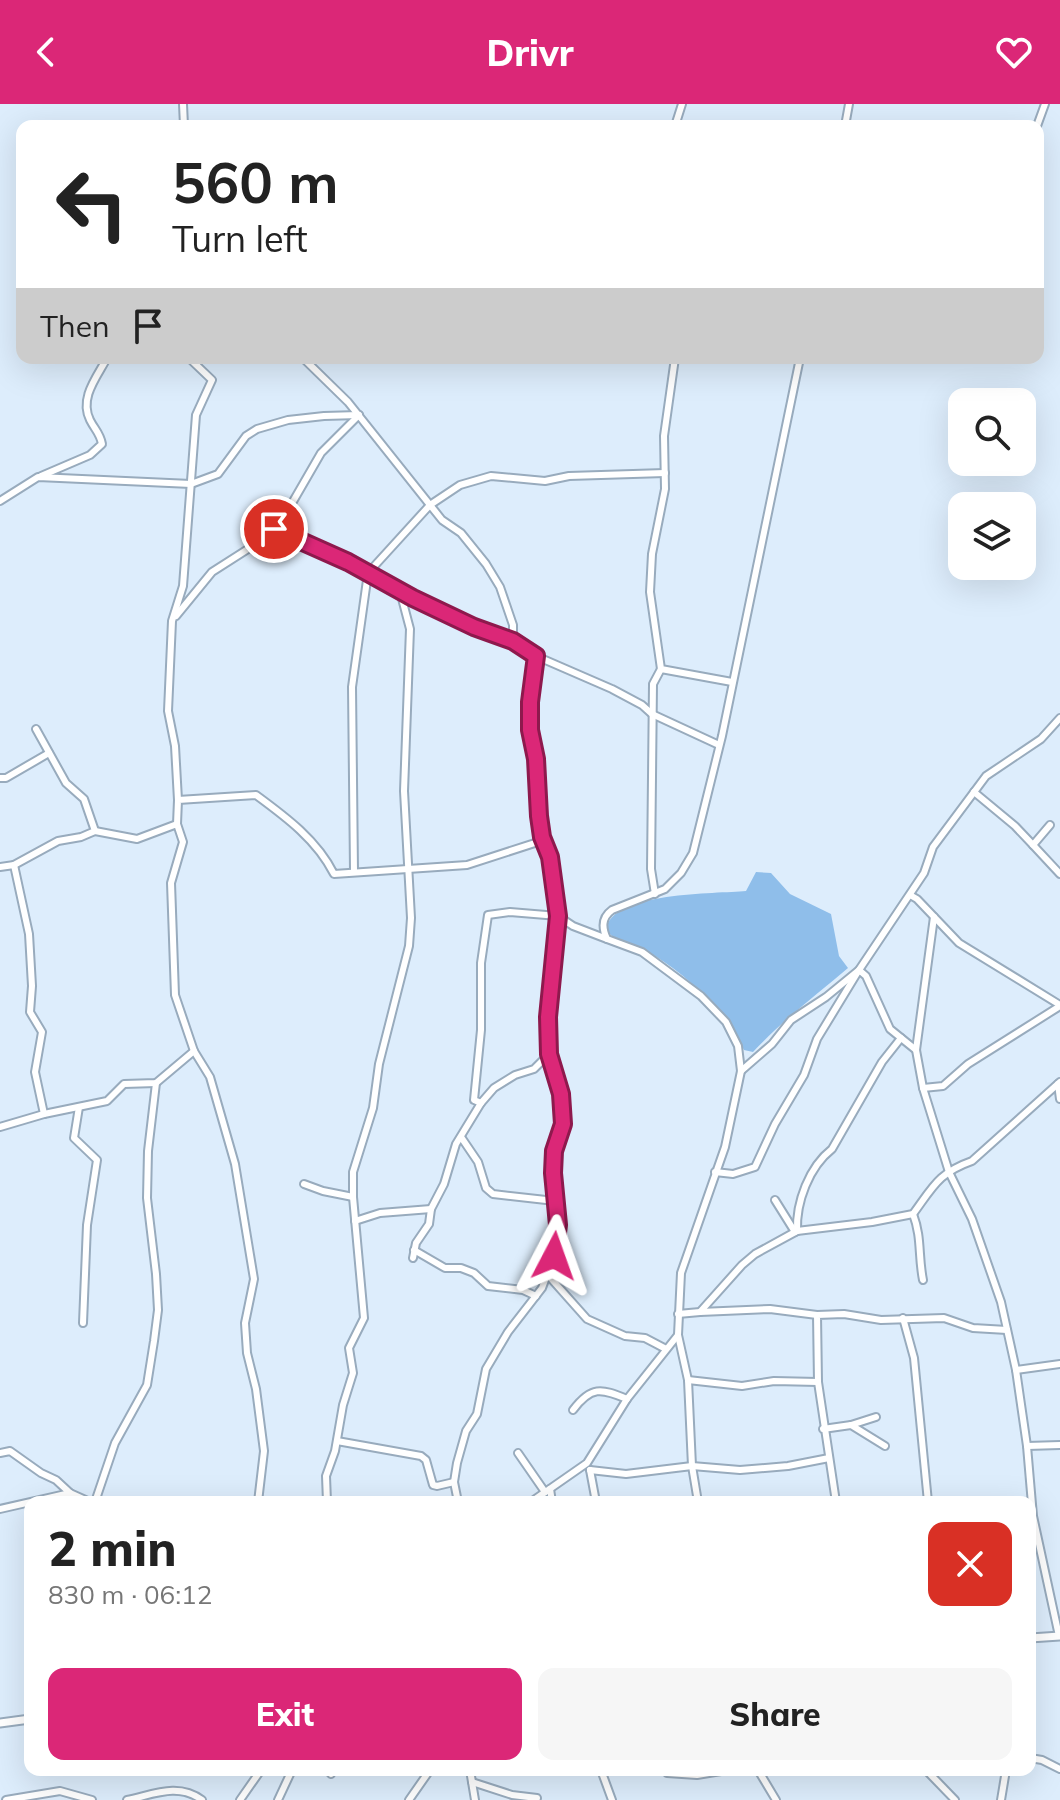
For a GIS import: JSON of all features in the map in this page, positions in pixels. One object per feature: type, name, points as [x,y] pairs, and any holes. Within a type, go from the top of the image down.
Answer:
[{"type":"street","points":[[0,501],[38,477],[90,455],[102,444],[100,433],[87,415],[86,399],[104,364]]},
{"type":"street","points":[[195,364],[212,380],[196,415],[183,586],[172,621],[168,711],[175,746],[177,824],[183,842],[171,883],[175,995],[194,1051],[210,1077],[235,1164],[254,1279],[245,1323],[247,1353],[256,1389],[264,1451],[259,1496]]},
{"type":"street","points":[[309,364],[359,415],[442,520],[470,543],[500,587],[513,625],[513,641]]},
{"type":"street","points":[[655,894],[651,869],[652,714],[653,684],[661,669],[650,592],[652,554],[665,489],[664,436],[674,364]]},
{"type":"street","points":[[607,939],[603,922],[606,914],[665,889],[681,873],[693,853],[719,745],[799,364]]},
{"type":"street","points":[[38,477],[191,484],[218,474],[246,436],[257,429],[288,420],[359,415]]},
{"type":"street","points":[[172,621],[212,572],[262,540],[280,524],[321,453],[359,415]]},
{"type":"street","points":[[354,871],[352,687],[368,573],[430,505],[460,485],[491,476],[545,481],[569,476],[665,473]]},
{"type":"street","points":[[274,529],[474,627],[513,641],[536,656],[612,689],[652,714],[719,745]]},
{"type":"street","points":[[327,1496],[326,1476],[353,1373],[349,1348],[364,1318],[353,1172],[373,1108],[379,1064],[409,946],[411,918],[404,791],[410,629],[400,591]]},
{"type":"street","points":[[457,1496],[454,1482],[466,1431],[477,1414],[486,1369],[508,1332],[536,1296],[547,1274],[554,1256],[558,1225],[554,1151],[563,1124],[561,1094],[549,1054],[548,1017],[558,916],[550,857],[542,837],[536,759],[530,730],[536,656]]},
{"type":"street","points":[[661,669],[732,682]]},
{"type":"street","points":[[715,1172],[733,1174],[755,1167],[775,1124],[804,1075],[817,1039],[924,873],[933,847],[986,776],[1041,739],[1060,718]]},
{"type":"street","points":[[36,729],[66,783],[84,799],[95,831]]},
{"type":"street","points":[[0,778],[6,778],[49,753]]},
{"type":"street","points":[[974,792],[1015,826],[1060,874]]},
{"type":"street","points":[[178,800],[256,795],[299,827],[316,850],[325,856],[334,874],[467,865],[538,842],[542,837]]},
{"type":"street","points":[[0,867],[14,865],[58,841],[95,831],[137,839],[177,824]]},
{"type":"street","points":[[1033,845],[1050,825]]},
{"type":"street","points":[[14,865],[29,934],[30,1012],[42,1032],[35,1072],[44,1114]]},
{"type":"street","points":[[910,895],[959,943],[1060,1005],[968,1064],[943,1086],[923,1088]]},
{"type":"street","points":[[481,1103],[474,1100],[481,1030],[481,963],[488,915],[510,912],[558,916],[573,926],[642,952],[701,996],[726,1022],[738,1046],[741,1071],[725,1147],[681,1273],[678,1314],[678,1335],[688,1380],[692,1466],[697,1496]]},
{"type":"street","points":[[934,917],[916,1050],[923,1088],[949,1172],[972,1219],[1001,1302],[1016,1370],[1027,1446],[1030,1496]]},
{"type":"street","points":[[859,970],[866,976],[890,1029],[916,1050]]},
{"type":"street","points":[[741,1071],[772,1044],[791,1020],[859,970]]},
{"type":"street","points":[[796,1232],[796,1213],[819,1159],[832,1149],[882,1062],[901,1038]]},
{"type":"street","points":[[0,1127],[107,1101],[124,1084],[156,1083],[194,1051]]},
{"type":"street","points":[[413,1258],[416,1243],[429,1224],[431,1209],[439,1195],[456,1144],[481,1103],[494,1088],[515,1075],[534,1069],[549,1054]]},
{"type":"street","points":[[94,1496],[115,1443],[147,1385],[154,1341],[158,1310],[147,1198],[148,1151],[156,1083]]},
{"type":"street","points":[[700,1312],[755,1254],[796,1232],[913,1214],[937,1178],[956,1166],[972,1161],[1059,1083]]},
{"type":"street","points":[[1059,1083],[1060,1099]]},
{"type":"street","points":[[79,1107],[74,1138],[97,1160],[87,1225],[83,1323]]},
{"type":"street","points":[[461,1137],[478,1162],[486,1188],[493,1194],[555,1201]]},
{"type":"street","points":[[304,1184],[353,1197]]},
{"type":"street","points":[[775,1200],[796,1232]]},
{"type":"street","points":[[355,1221],[380,1213],[431,1209]]},
{"type":"street","points":[[913,1214],[920,1233],[918,1256],[923,1280]]},
{"type":"street","points":[[414,1250],[445,1268],[461,1268],[474,1273],[488,1286],[523,1290],[536,1296]]},
{"type":"street","points":[[547,1274],[587,1319],[625,1336],[645,1338],[666,1349]]},
{"type":"street","points":[[678,1314],[770,1309],[881,1320],[944,1318],[973,1328],[1007,1330]]},
{"type":"street","points":[[817,1315],[818,1382],[835,1496]]},
{"type":"street","points":[[903,1318],[914,1358],[927,1496]]},
{"type":"street","points":[[539,1496],[588,1466],[627,1399],[678,1335]]},
{"type":"street","points":[[1016,1370],[1060,1364]]},
{"type":"street","points":[[688,1380],[742,1386],[774,1381],[818,1382]]},
{"type":"street","points":[[573,1410],[584,1395],[597,1391],[608,1391],[627,1399]]},
{"type":"street","points":[[823,1429],[876,1417]]},
{"type":"street","points":[[851,1425],[885,1446]]},
{"type":"street","points":[[337,1441],[421,1456],[426,1460],[433,1485],[454,1482]]},
{"type":"street","points":[[1027,1446],[1060,1445]]},
{"type":"street","points":[[0,1453],[10,1451],[77,1496]]},
{"type":"street","points":[[518,1453],[550,1496]]},
{"type":"street","points":[[588,1466],[626,1474],[692,1466],[740,1470],[788,1466],[829,1458]]},
{"type":"street","points":[[588,1466],[595,1496]]},
{"type":"street","points":[[57,1496],[70,1493]]},
{"type":"street","points":[[0,1509],[24,1504]]},
{"type":"street","points":[[1036,1538],[1060,1636],[1036,1638]]},
{"type":"street","points":[[0,1723],[24,1720]]},
{"type":"street","points":[[1036,1759],[1060,1769]]},
{"type":"street","points":[[240,1800],[257,1776]]},
{"type":"street","points":[[278,1800],[289,1776]]},
{"type":"street","points":[[409,1800],[426,1776]]},
{"type":"street","points":[[471,1776],[475,1800]]},
{"type":"street","points":[[603,1776],[612,1800]]},
{"type":"street","points":[[762,1776],[776,1800]]},
{"type":"street","points":[[932,1776],[955,1800]]},
{"type":"street","points":[[1001,1800],[1005,1776]]},
{"type":"street","points":[[472,1782],[512,1795],[537,1798]]},
{"type":"street","points":[[127,1800],[141,1799],[167,1790],[193,1793],[202,1800]]},
{"type":"street","points":[[6,1800],[60,1791],[92,1800]]},
{"type":"shaded area","points":[[756,872],[771,873],[790,894],[831,914],[839,956],[848,968],[753,1052],[744,1050],[717,1010],[681,974],[655,956],[616,939],[606,930],[612,917],[645,901],[690,894],[746,891]]},
{"type":"route","points":[[274,529],[348,562],[474,627],[513,641],[536,656],[530,730],[536,759],[542,837],[550,857],[558,916],[548,1017],[549,1054],[561,1094],[563,1124],[554,1151],[558,1225],[554,1256]]}]
